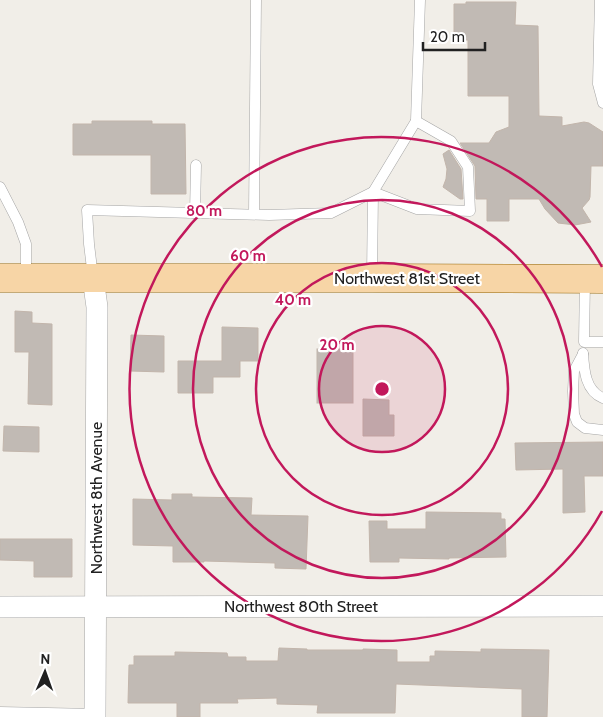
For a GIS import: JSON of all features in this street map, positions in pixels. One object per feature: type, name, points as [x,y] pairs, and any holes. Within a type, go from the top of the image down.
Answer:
[{"type":"main road","name":"Northwest 81st Street","points":[[13,278],[594,279]]},
{"type":"street","name":"Northwest 8th Avenue","points":[[93,278],[97,306],[95,716]]},
{"type":"street","name":"Northwest 80th Street","points":[[0,607],[603,606]]},
{"type":"lane","points":[[254,214],[256,0]]},
{"type":"lane","points":[[372,278],[373,192],[416,121],[420,0]]},
{"type":"lane","points":[[600,0],[598,84],[603,103]]},
{"type":"lane","points":[[93,278],[87,210],[254,214],[331,213],[373,192],[417,210],[470,211],[468,167],[451,141],[416,121]]},
{"type":"lane","points":[[195,213],[196,165]]},
{"type":"lane","points":[[0,187],[18,222],[26,244],[13,278]]},
{"type":"lane","points":[[594,279],[583,354],[586,376],[591,390],[603,398]]},
{"type":"lane","points":[[584,342],[603,342]]},
{"type":"lane","points":[[583,354],[574,371],[574,414],[577,422],[585,428],[603,430]]},
{"type":"lane","points":[[0,712],[95,716]]},
{"type":"building","points":[[466,2],[516,2],[515,25],[538,26],[539,116],[562,117],[562,126],[584,122],[589,123],[603,132],[603,166],[591,166],[590,197],[582,208],[591,222],[575,225],[558,223],[545,209],[539,199],[509,199],[509,221],[487,221],[487,199],[476,199],[475,166],[460,143],[489,143],[496,132],[509,127],[509,96],[468,96],[468,40],[454,40],[454,4],[466,4]]},
{"type":"building","points":[[92,121],[152,121],[152,124],[185,124],[186,194],[151,194],[151,155],[73,155],[73,124],[92,124]]},
{"type":"building","points":[[449,150],[461,169],[463,199],[460,199],[443,187],[447,169],[443,154]]},
{"type":"building","points":[[15,311],[32,312],[32,323],[52,324],[52,405],[28,404],[29,352],[15,352]]},
{"type":"building","points":[[222,327],[258,328],[258,361],[240,361],[240,377],[213,377],[213,393],[178,393],[178,361],[222,361]]},
{"type":"building","points":[[131,335],[164,336],[164,372],[130,371]]},
{"type":"building","points":[[317,349],[353,349],[353,403],[317,403]]},
{"type":"building","points":[[363,399],[389,400],[389,415],[394,415],[394,436],[363,436]]},
{"type":"building","points":[[4,426],[39,427],[39,452],[3,451]]},
{"type":"building","points":[[603,442],[603,476],[584,476],[585,512],[563,513],[563,469],[516,470],[515,443]]},
{"type":"building","points":[[172,494],[192,494],[192,497],[252,498],[251,515],[308,516],[306,569],[275,568],[275,563],[173,562],[173,546],[133,545],[133,499],[172,500]]},
{"type":"building","points":[[426,512],[501,513],[501,519],[505,519],[506,557],[399,558],[399,562],[370,562],[369,521],[387,521],[387,529],[426,529]]},
{"type":"building","points":[[0,539],[72,539],[72,577],[34,577],[34,561],[0,560]]},
{"type":"building","points":[[279,648],[307,650],[397,650],[397,662],[430,662],[430,656],[435,656],[435,651],[481,652],[481,649],[549,650],[547,717],[522,717],[522,689],[396,684],[395,713],[317,713],[318,705],[277,704],[277,698],[237,699],[238,703],[200,703],[200,717],[177,717],[177,703],[128,703],[129,665],[134,665],[134,656],[175,656],[175,652],[227,653],[228,657],[246,657],[246,661],[278,661]]}]
